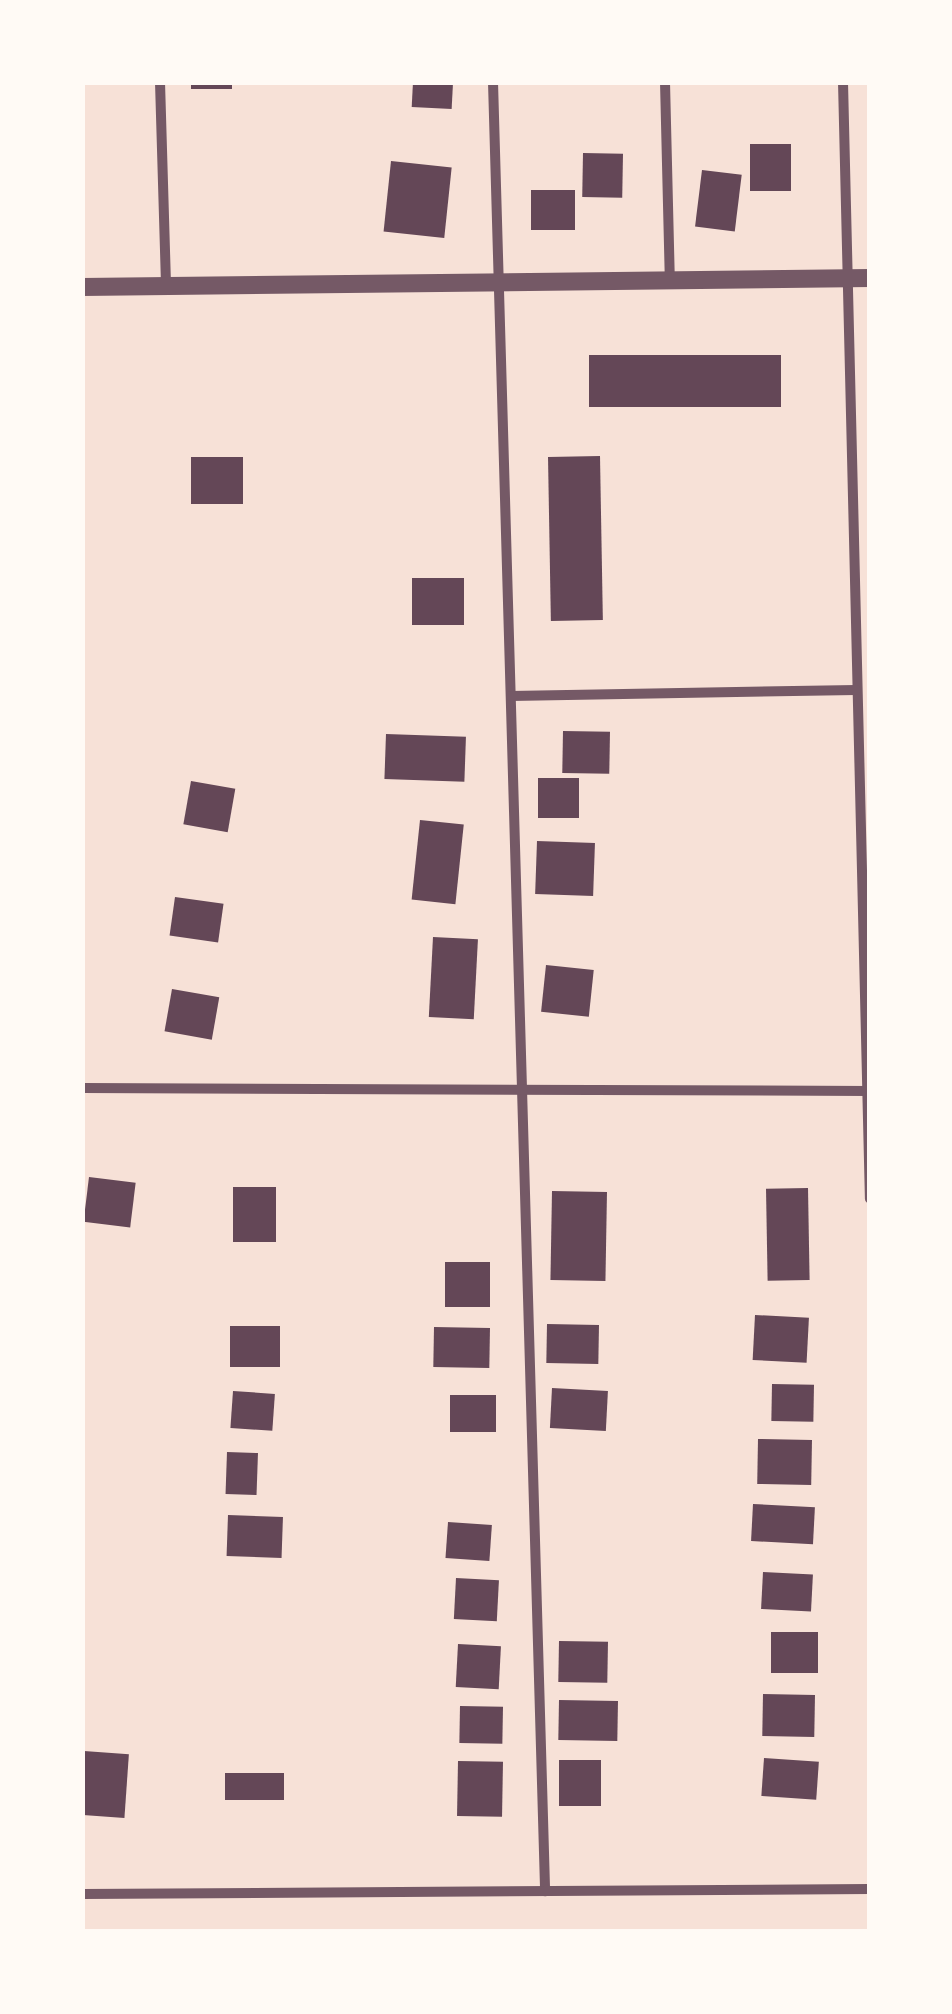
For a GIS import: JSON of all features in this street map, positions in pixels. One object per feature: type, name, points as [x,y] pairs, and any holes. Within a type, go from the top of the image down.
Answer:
[{"type":"street","points":[[160,82],[166,286]]},
{"type":"street","points":[[493,82],[544,1892]]},
{"type":"street","points":[[664,82],[670,280]]},
{"type":"street","points":[[842,82],[870,1199]]},
{"type":"street","points":[[82,287],[870,278]]},
{"type":"street","points":[[511,696],[856,690]]},
{"type":"street","points":[[82,1088],[868,1091]]},
{"type":"street","points":[[82,1894],[870,1889]]},
{"type":"building","points":[[191,82],[232,82],[232,89],[191,89]]},
{"type":"building","points":[[413,82],[453,84],[452,109],[412,107]]},
{"type":"building","points":[[750,144],[791,144],[791,191],[750,191]]},
{"type":"building","points":[[583,153],[623,154],[622,198],[582,197]]},
{"type":"building","points":[[391,161],[452,167],[444,238],[384,232]]},
{"type":"building","points":[[702,170],[742,175],[735,231],[695,227]]},
{"type":"building","points":[[531,190],[575,190],[575,230],[531,230]]},
{"type":"building","points":[[589,355],[781,355],[781,407],[589,407]]},
{"type":"building","points":[[600,456],[603,620],[551,621],[548,457]]},
{"type":"building","points":[[191,457],[243,457],[243,504],[191,504]]},
{"type":"building","points":[[412,578],[464,578],[464,625],[412,625]]},
{"type":"building","points":[[563,731],[610,732],[609,774],[562,773]]},
{"type":"building","points":[[386,734],[466,737],[464,782],[384,779]]},
{"type":"building","points":[[538,778],[579,778],[579,818],[538,818]]},
{"type":"building","points":[[191,781],[235,789],[228,832],[183,824]]},
{"type":"building","points":[[420,820],[464,825],[455,904],[412,900]]},
{"type":"building","points":[[537,841],[595,843],[593,896],[535,894]]},
{"type":"building","points":[[175,897],[224,904],[218,942],[170,936]]},
{"type":"building","points":[[433,937],[478,939],[474,1019],[429,1017]]},
{"type":"building","points":[[546,965],[594,970],[589,1017],[541,1012]]},
{"type":"building","points":[[172,989],[219,997],[212,1040],[165,1031]]},
{"type":"building","points":[[89,1177],[136,1183],[130,1227],[84,1222]]},
{"type":"building","points":[[233,1187],[276,1187],[276,1242],[233,1242]]},
{"type":"building","points":[[808,1188],[810,1280],[768,1281],[766,1189]]},
{"type":"building","points":[[552,1191],[607,1192],[605,1281],[550,1280]]},
{"type":"building","points":[[445,1262],[490,1262],[490,1307],[445,1307]]},
{"type":"building","points":[[755,1315],[809,1318],[807,1363],[753,1360]]},
{"type":"building","points":[[547,1324],[599,1325],[598,1364],[546,1363]]},
{"type":"building","points":[[230,1326],[280,1326],[280,1367],[230,1367]]},
{"type":"building","points":[[434,1327],[490,1328],[489,1368],[433,1367]]},
{"type":"building","points":[[772,1384],[814,1385],[813,1422],[771,1421]]},
{"type":"building","points":[[552,1388],[608,1391],[606,1431],[550,1428]]},
{"type":"building","points":[[233,1391],[275,1394],[272,1431],[230,1428]]},
{"type":"building","points":[[450,1395],[496,1395],[496,1432],[450,1432]]},
{"type":"building","points":[[758,1439],[812,1440],[811,1485],[757,1484]]},
{"type":"building","points":[[227,1452],[258,1453],[257,1495],[226,1494]]},
{"type":"building","points":[[753,1504],[815,1507],[813,1544],[751,1541]]},
{"type":"building","points":[[228,1515],[283,1517],[282,1558],[227,1556]]},
{"type":"building","points":[[448,1522],[492,1525],[489,1561],[445,1558]]},
{"type":"building","points":[[763,1572],[813,1575],[811,1612],[761,1609]]},
{"type":"building","points":[[456,1578],[499,1580],[497,1621],[454,1619]]},
{"type":"building","points":[[771,1632],[818,1632],[818,1673],[771,1673]]},
{"type":"building","points":[[559,1641],[608,1642],[607,1683],[558,1682]]},
{"type":"building","points":[[458,1644],[501,1646],[499,1689],[456,1687]]},
{"type":"building","points":[[763,1694],[815,1695],[814,1737],[762,1736]]},
{"type":"building","points":[[559,1700],[618,1701],[617,1741],[558,1740]]},
{"type":"building","points":[[460,1706],[503,1707],[502,1744],[459,1743]]},
{"type":"building","points":[[84,1751],[129,1754],[124,1818],[82,1815]]},
{"type":"building","points":[[764,1758],[819,1762],[816,1800],[761,1796]]},
{"type":"building","points":[[559,1760],[601,1760],[601,1806],[559,1806]]},
{"type":"building","points":[[458,1761],[503,1762],[502,1817],[457,1816]]},
{"type":"building","points":[[225,1773],[284,1773],[284,1800],[225,1800]]}]
